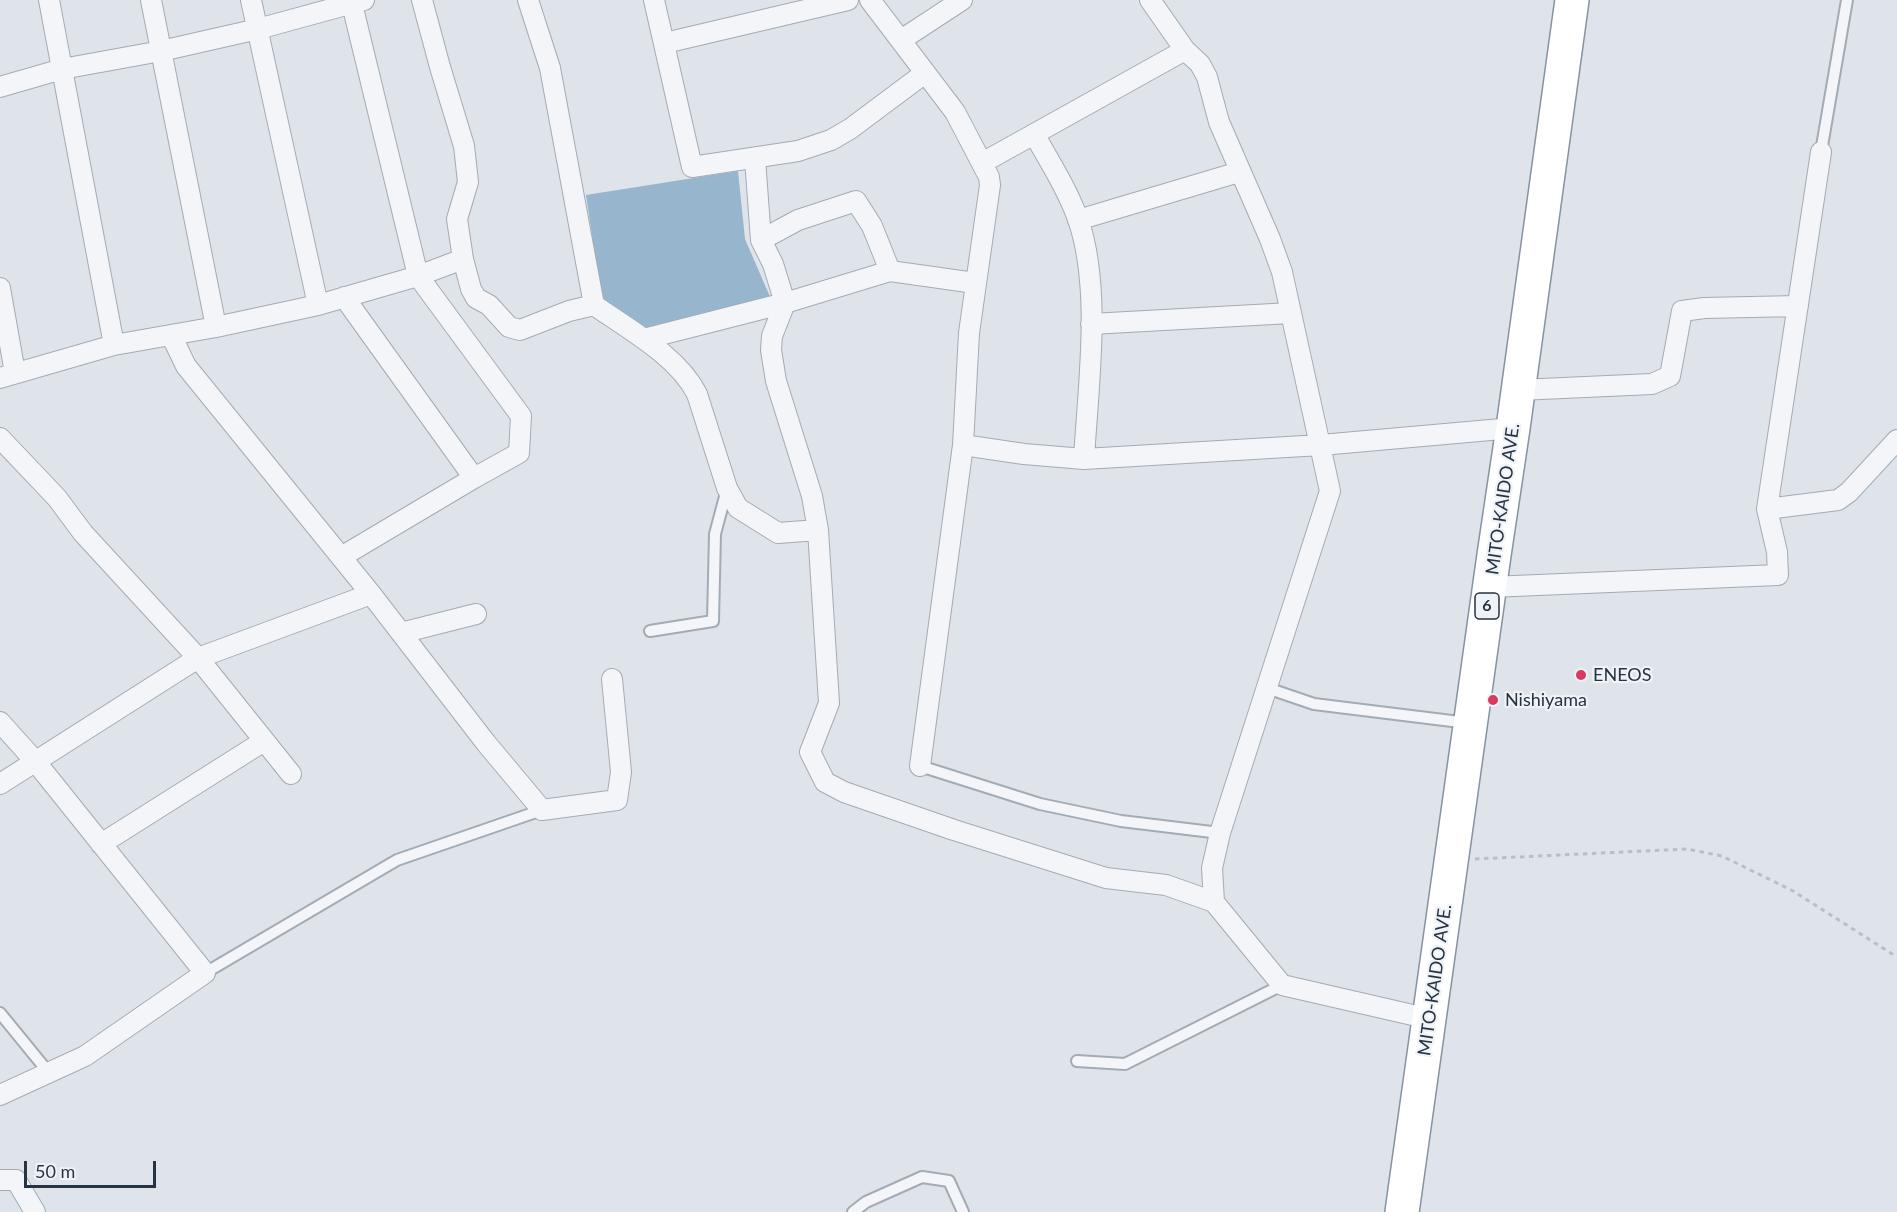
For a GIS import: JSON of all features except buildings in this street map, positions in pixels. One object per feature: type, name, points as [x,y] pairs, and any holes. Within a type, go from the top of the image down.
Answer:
[{"type":"highway","name":"MITO-KAIDO AVE.","points":[[1406,1208],[1430,1019],[1572,0]]},
{"type":"street","points":[[49,0],[114,345]]},
{"type":"street","points":[[151,0],[216,327]]},
{"type":"street","points":[[251,0],[318,304]]},
{"type":"street","points":[[422,0],[464,146],[468,182],[457,219],[463,259],[471,289],[476,298],[489,305],[509,327],[519,330],[569,311],[594,305]]},
{"type":"street","points":[[528,0],[550,68],[594,305],[644,339],[677,366],[690,380],[728,488],[738,508],[778,533],[818,530]]},
{"type":"street","points":[[654,0],[692,167],[798,151],[831,141],[925,73]]},
{"type":"street","points":[[664,43],[820,3],[848,0]]},
{"type":"street","points":[[870,0],[955,112],[989,177],[990,185],[969,333],[963,445],[920,766]]},
{"type":"street","points":[[901,40],[962,0]]},
{"type":"street","points":[[1150,0],[1185,50],[1200,64],[1207,77],[1219,122],[1270,239],[1282,272],[1330,491],[1220,833],[1212,868],[1214,902]]},
{"type":"street","points":[[0,87],[62,69],[161,51],[258,29],[355,1],[418,276],[521,416],[519,453],[341,557]]},
{"type":"street","points":[[982,163],[1185,50]]},
{"type":"street","points":[[1034,134],[1066,190],[1078,220],[1088,257],[1091,324],[1084,459]]},
{"type":"street","points":[[1490,587],[1778,575],[1777,552],[1767,509],[1821,152]]},
{"type":"street","points":[[755,159],[761,240],[773,264],[785,303],[772,336],[771,350],[776,381],[812,496],[818,530],[829,703],[810,752],[825,782],[844,792],[954,830],[1095,875],[1166,885],[1214,902],[1282,985],[1430,1019]]},
{"type":"street","points":[[1078,220],[1239,172]]},
{"type":"street","points":[[761,240],[798,220],[856,201],[872,226],[890,271]]},
{"type":"street","points":[[0,288],[8,376],[114,345],[216,327],[318,304],[418,276],[463,259]]},
{"type":"street","points":[[644,339],[785,303],[890,271],[975,283]]},
{"type":"street","points":[[344,297],[474,478]]},
{"type":"street","points":[[1519,390],[1652,384],[1670,376],[1682,311],[1704,308],[1797,306]]},
{"type":"street","points":[[1091,324],[1291,314]]},
{"type":"street","points":[[171,335],[186,366],[542,810],[617,800],[621,772],[612,680]]},
{"type":"street","points":[[963,445],[1024,454],[1084,459],[1321,445],[1514,428]]},
{"type":"street","points":[[0,438],[57,498],[83,533],[198,658],[291,774]]},
{"type":"street","points":[[1767,509],[1838,500],[1850,492],[1897,440]]},
{"type":"street","points":[[0,784],[198,658],[371,594]]},
{"type":"street","points":[[401,633],[477,614]]},
{"type":"street","points":[[0,722],[206,973],[85,1056],[0,1095]]},
{"type":"street","points":[[101,844],[264,741]]},
{"type":"street","points":[[0,1180],[16,1180],[35,1212]]},
{"type":"lane","points":[[1821,152],[1847,0]]},
{"type":"lane","points":[[650,631],[713,621],[715,534],[728,488]]},
{"type":"lane","points":[[1267,688],[1314,704],[1471,724]]},
{"type":"lane","points":[[920,766],[1040,804],[1121,821],[1220,833]]},
{"type":"lane","points":[[206,973],[397,860],[542,810]]},
{"type":"lane","points":[[1077,1061],[1125,1064],[1282,985]]},
{"type":"lane","points":[[0,1013],[49,1073]]},
{"type":"lane","points":[[853,1212],[867,1207],[922,1177],[949,1181],[963,1212]]},
{"type":"path","points":[[1452,860],[1687,849],[1722,856],[1793,891],[1897,957]]},
{"type":"water","points":[[738,171],[745,239],[771,299],[645,330],[602,301],[586,195]]},
{"type":"place","name":"ENEOS","points":[[1581,675]]},
{"type":"place","name":"Nishiyama","points":[[1493,700]]}]
